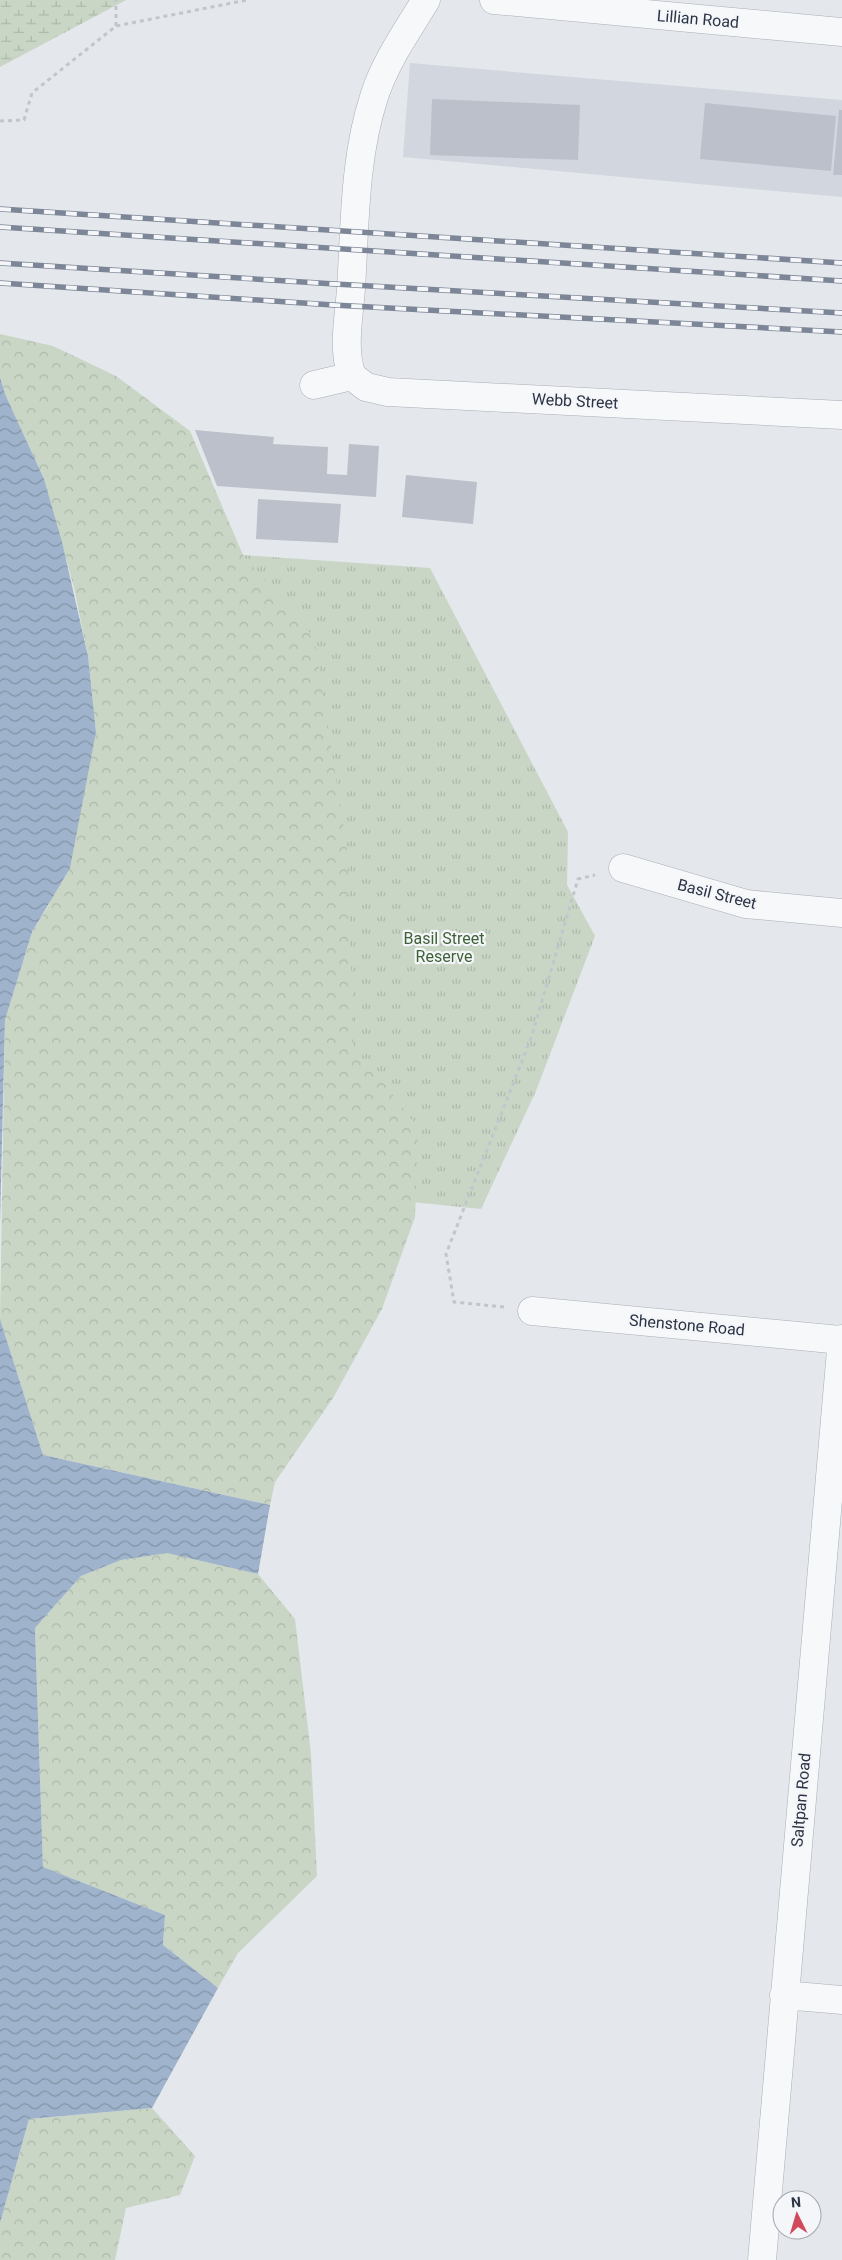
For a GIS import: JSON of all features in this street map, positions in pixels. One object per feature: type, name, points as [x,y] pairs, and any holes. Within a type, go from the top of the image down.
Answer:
[{"type":"street","points":[[314,386],[352,376],[348,366],[349,325],[355,217],[364,136],[374,97],[385,67],[426,0]]},
{"type":"street","name":"Lillian Road","points":[[494,0],[842,32]]},
{"type":"street","name":"Webb Street","points":[[352,376],[366,388],[388,392],[842,415]]},
{"type":"street","name":"Basil Street","points":[[623,868],[746,904],[842,913]]},
{"type":"street","name":"Shenstone Road","points":[[532,1311],[842,1340]]},
{"type":"street","name":"Saltpan Road","points":[[762,2260],[842,1340]]},
{"type":"street","points":[[784,1995],[842,2000]]},
{"type":"path","points":[[116,0],[116,26]]},
{"type":"path","points":[[0,121],[24,120],[32,93],[116,26],[247,0]]},
{"type":"path","points":[[532,1311],[454,1302],[446,1254],[531,1038],[578,879],[623,868]]},
{"type":"shaded area","points":[[410,63],[842,100],[842,197],[403,157]]},
{"type":"green space","points":[[0,0],[126,0],[0,67]]},
{"type":"green space","points":[[0,334],[53,346],[116,376],[190,431],[243,555],[314,638],[347,848],[354,1049],[386,1086],[418,1128],[415,1217],[382,1309],[333,1398],[275,1482],[270,1505],[43,1455],[0,1319],[5,1020],[32,932],[49,905],[96,732],[88,656],[74,588],[44,479],[5,394],[0,377]]},
{"type":"green space","name":"Basil Street Reserve","points":[[243,555],[430,568],[568,832],[567,885],[595,936],[536,1091],[481,1209],[332,1194]]},
{"type":"green space","points":[[167,1552],[258,1574],[295,1619],[311,1754],[317,1876],[238,1953],[218,1988],[163,1945],[165,1915],[43,1867],[35,1628],[81,1576],[121,1560]]},
{"type":"green space","points":[[152,2108],[195,2156],[180,2195],[126,2208],[115,2260],[0,2260],[0,2223],[29,2119]]},
{"type":"water","points":[[0,377],[5,394],[44,479],[62,542],[88,656],[96,732],[70,868],[32,932],[5,1020],[0,1224]]},
{"type":"water","points":[[0,1319],[43,1455],[270,1505],[258,1574],[167,1553],[121,1560],[81,1576],[35,1628],[43,1867],[165,1915],[163,1945],[218,1988],[152,2108],[29,2119],[0,2223]]},
{"type":"building","points":[[432,99],[580,105],[578,160],[430,155]]},
{"type":"building","points":[[705,103],[836,116],[831,171],[700,159]]},
{"type":"building","points":[[839,110],[842,110],[842,175],[833,175]]},
{"type":"building","points":[[195,430],[274,437],[273,444],[328,447],[327,474],[347,475],[349,444],[379,446],[376,497],[217,486]]},
{"type":"building","points":[[406,475],[477,482],[473,524],[402,517]]},
{"type":"building","points":[[258,499],[341,504],[338,543],[256,539]]},
{"type":"railway","points":[[0,209],[842,263]]},
{"type":"railway","points":[[0,227],[842,281]]},
{"type":"railway","points":[[0,263],[842,313]]},
{"type":"railway","points":[[0,283],[333,305],[842,332]]}]
